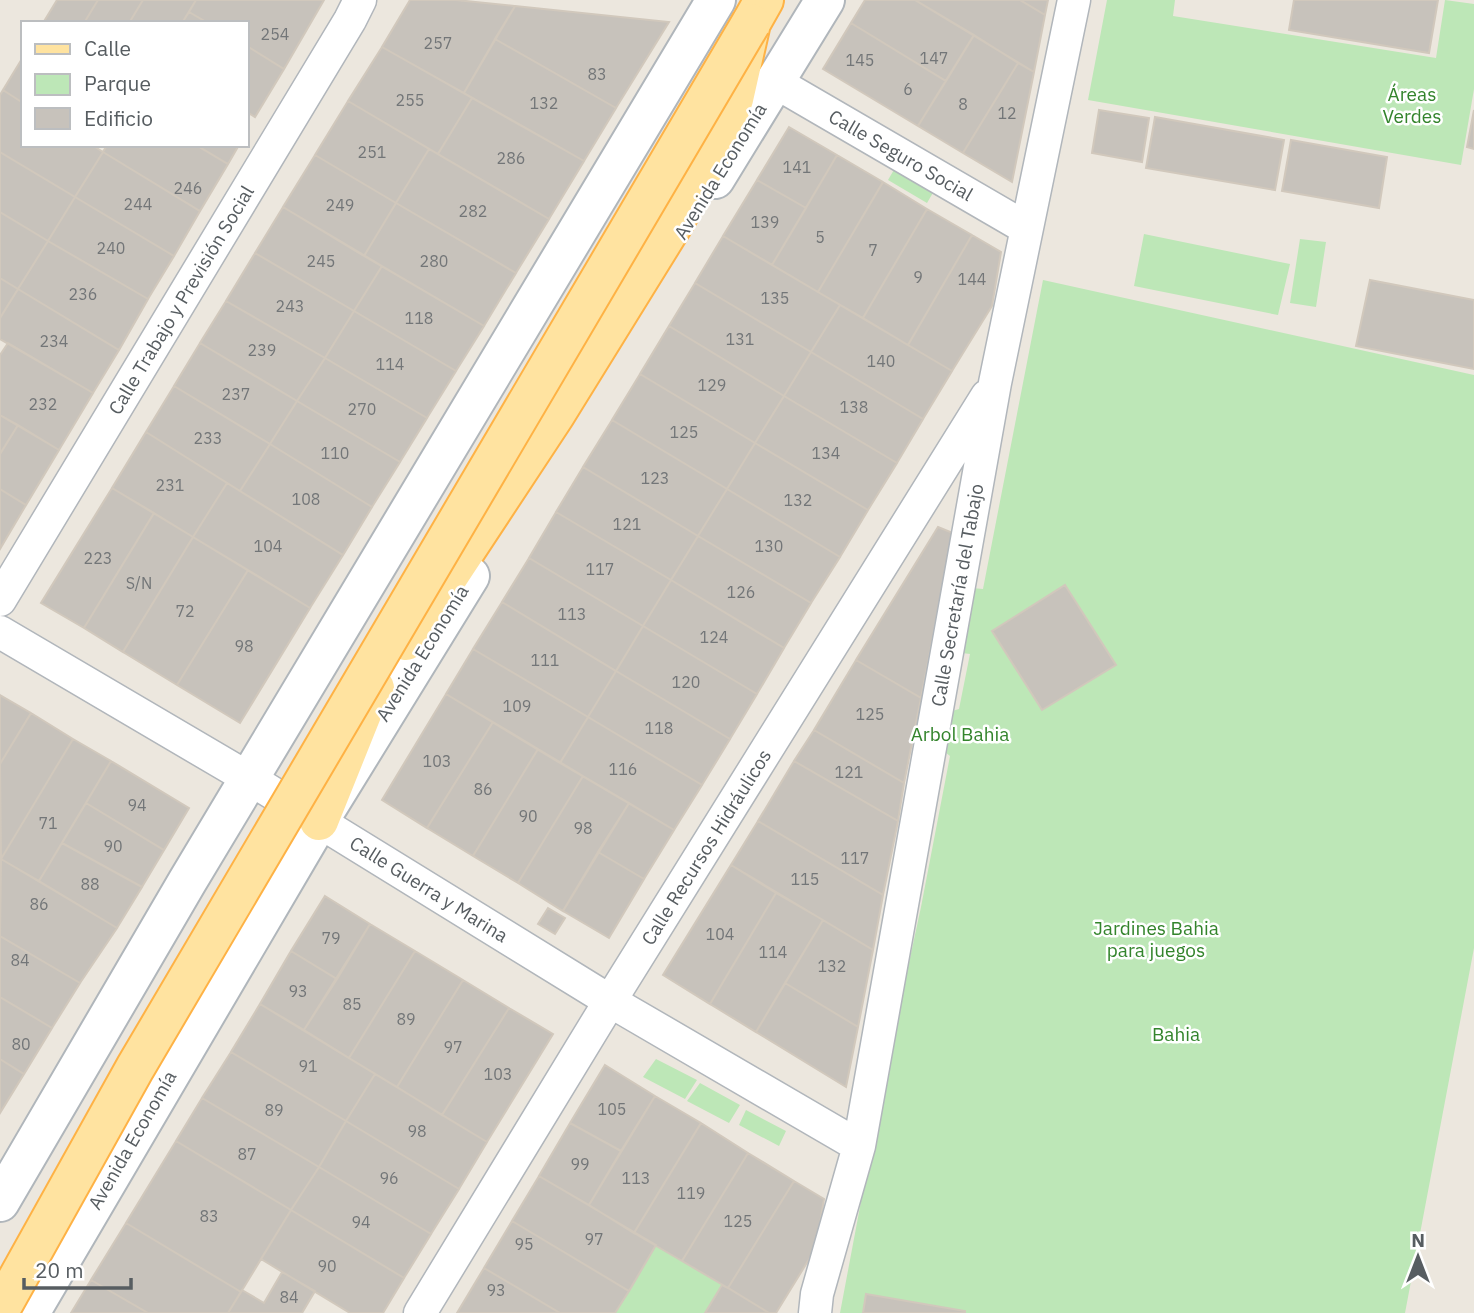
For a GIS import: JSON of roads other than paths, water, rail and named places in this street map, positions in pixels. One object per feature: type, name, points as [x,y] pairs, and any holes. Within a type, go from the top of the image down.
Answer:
[{"type":"main road","points":[[0,1202],[715,0]]},
{"type":"main road","name":"Avenida Economía","points":[[30,1313],[318,821],[825,0]]},
{"type":"main road","points":[[318,821],[368,699],[555,415],[672,226],[722,136],[758,12]]},
{"type":"main road","points":[[0,1310],[142,1056],[758,12]]},
{"type":"street","name":"Calle Trabajo y Previsión Social","points":[[0,600],[360,0]]},
{"type":"street","name":"Calle Secretaría del Tabajo","points":[[812,1307],[859,1146],[995,383],[1074,0]]},
{"type":"street","name":"Calle Seguro Social","points":[[775,82],[1026,228]]},
{"type":"street","name":"Calle Recursos Hidráulicos","points":[[421,1313],[610,1001],[995,383]]},
{"type":"street","name":"Calle Guerra y Marina","points":[[0,632],[250,779],[610,1001],[859,1146]]},
{"type":"park label","name":"Áreas Verdes","points":[[1412,105]]},
{"type":"park label","name":"Arbol Bahia","points":[[960,734]]},
{"type":"park label","name":"Jardines Bahia para juegos","points":[[1156,939]]},
{"type":"park label","name":"Bahia","points":[[1176,1034]]}]
